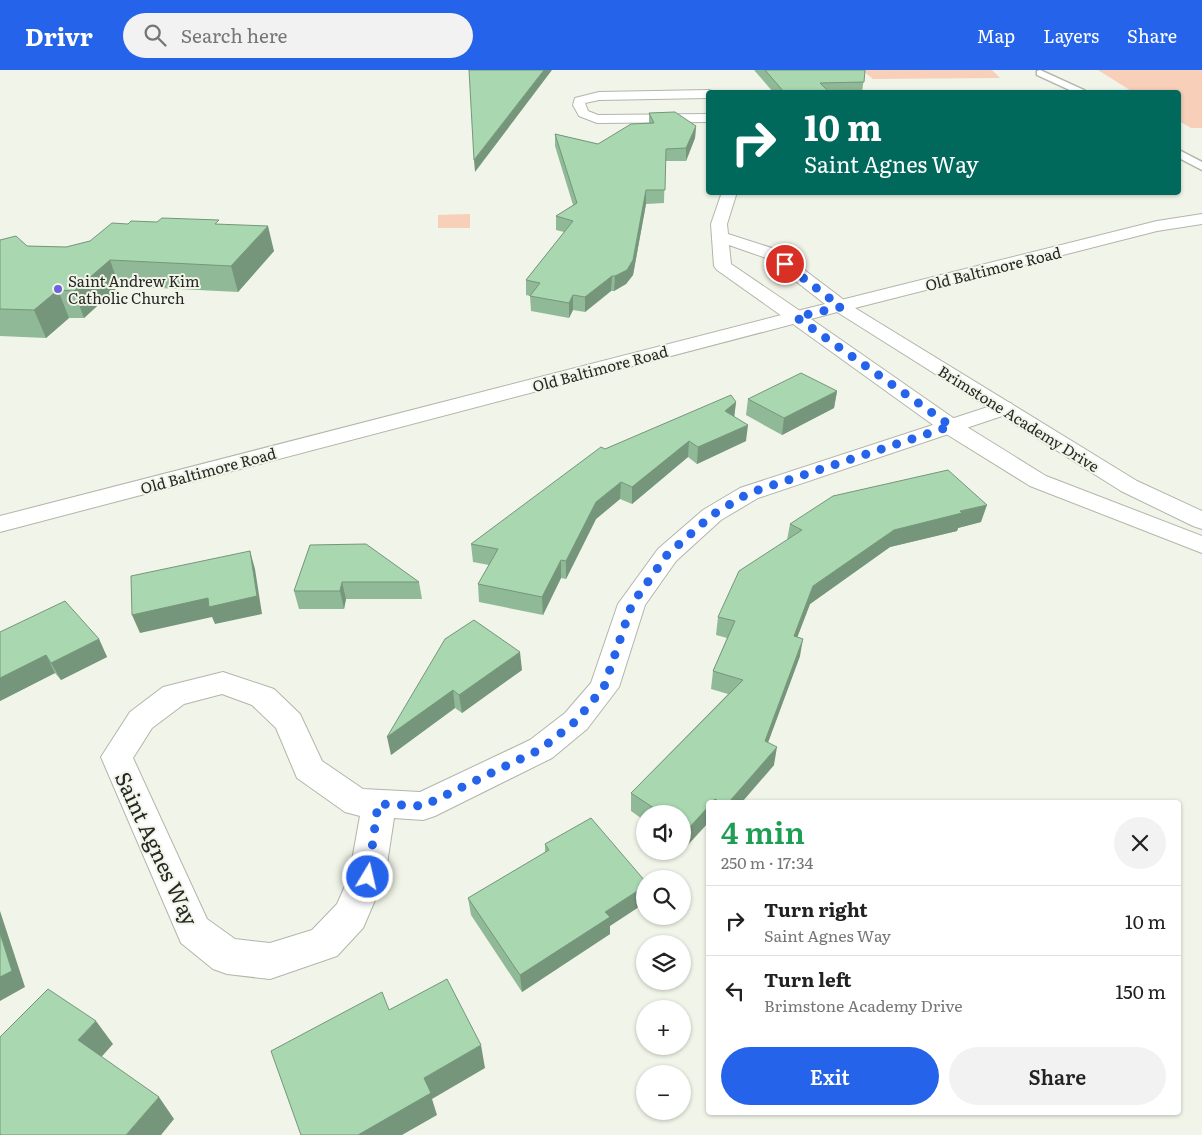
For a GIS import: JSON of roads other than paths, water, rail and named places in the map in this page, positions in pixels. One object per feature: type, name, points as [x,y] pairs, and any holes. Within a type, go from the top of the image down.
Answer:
[{"type":"street","points":[[706,94],[600,96],[579,101],[578,108],[580,112],[597,119],[706,118]]},
{"type":"street","points":[[729,195],[719,224],[723,266],[951,426],[1038,481],[1202,545]]},
{"type":"street","name":"Old Baltimore Road","points":[[0,524],[796,317],[1157,226],[1202,219]]},
{"type":"street","name":"Brimstone Academy Drive","points":[[720,237],[772,254],[841,307],[1129,486],[1202,520]]},
{"type":"street","name":"Saint Agnes Way","points":[[378,804],[368,877],[350,916],[324,944],[270,961],[227,956],[194,931],[116,758],[141,720],[174,695],[223,683],[263,698],[289,722],[309,769],[357,802],[423,806],[541,749],[576,721],[604,687],[632,604],[667,555],[712,515],[749,493],[1003,408]]},
{"type":"lane","points":[[1040,73],[1077,90]]},
{"type":"lane","points":[[1181,154],[1202,167]]},
{"type":"place","name":"Saint Andrew Kim Catholic Church","points":[[58,289]]}]
